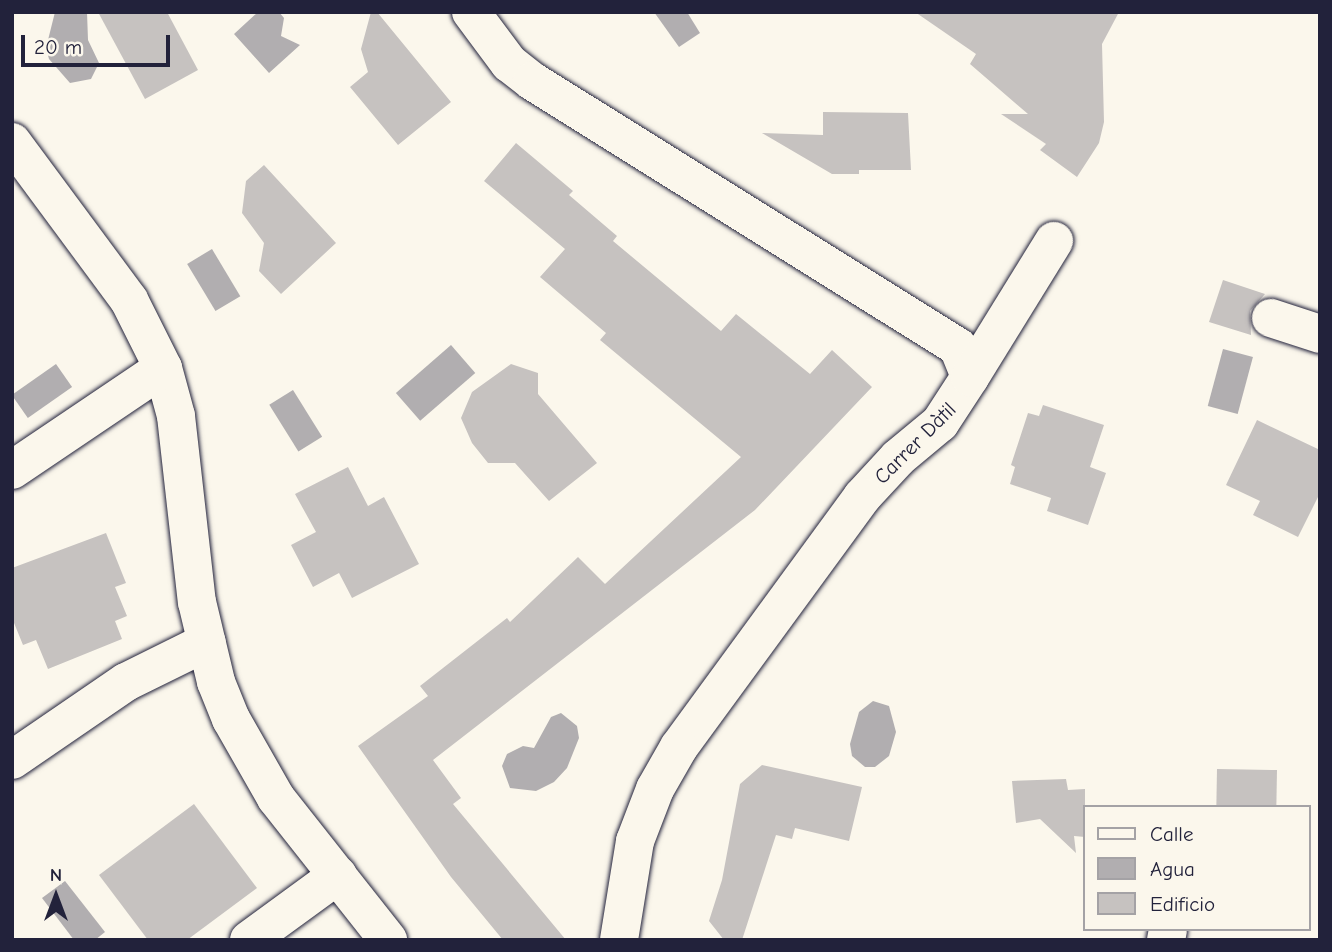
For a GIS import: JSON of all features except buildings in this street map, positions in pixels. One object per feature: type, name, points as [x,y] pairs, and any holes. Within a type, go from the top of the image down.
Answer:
[{"type":"street","points":[[471,12],[509,63],[532,81],[958,347],[970,377]]},
{"type":"street","points":[[12,142],[129,300],[163,368],[176,416],[190,561],[216,682],[236,729],[276,798],[388,940]]},
{"type":"street","name":"Carrer Dàtil","points":[[619,940],[635,841],[655,789],[679,747],[862,497],[898,458],[940,423],[1054,241]]},
{"type":"street","points":[[1271,318],[1320,334]]},
{"type":"street","points":[[12,470],[163,368]]},
{"type":"street","points":[[12,760],[126,682],[207,642]]},
{"type":"street","points":[[249,940],[338,875]]},
{"type":"water","points":[[55,12],[87,12],[88,40],[99,63],[91,79],[70,83],[49,59],[46,48]]},
{"type":"water","points":[[258,12],[279,12],[284,18],[281,36],[300,45],[269,73],[234,34]]},
{"type":"water","points":[[654,12],[687,12],[700,33],[679,47]]},
{"type":"water","points":[[212,249],[240,296],[215,311],[187,264]]},
{"type":"water","points":[[451,345],[475,373],[420,421],[396,393]]},
{"type":"water","points":[[1223,349],[1253,357],[1238,414],[1208,406]]},
{"type":"water","points":[[56,364],[72,387],[28,418],[12,395]]},
{"type":"water","points":[[293,390],[322,437],[298,451],[269,405]]},
{"type":"water","points":[[873,701],[889,706],[896,732],[889,756],[875,767],[865,767],[852,756],[850,744],[859,712]]},
{"type":"water","points":[[561,713],[577,726],[579,738],[567,768],[554,782],[536,791],[510,788],[502,766],[507,754],[523,746],[534,748],[551,717]]},
{"type":"water","points":[[65,881],[105,932],[95,940],[74,940],[42,898]]}]
